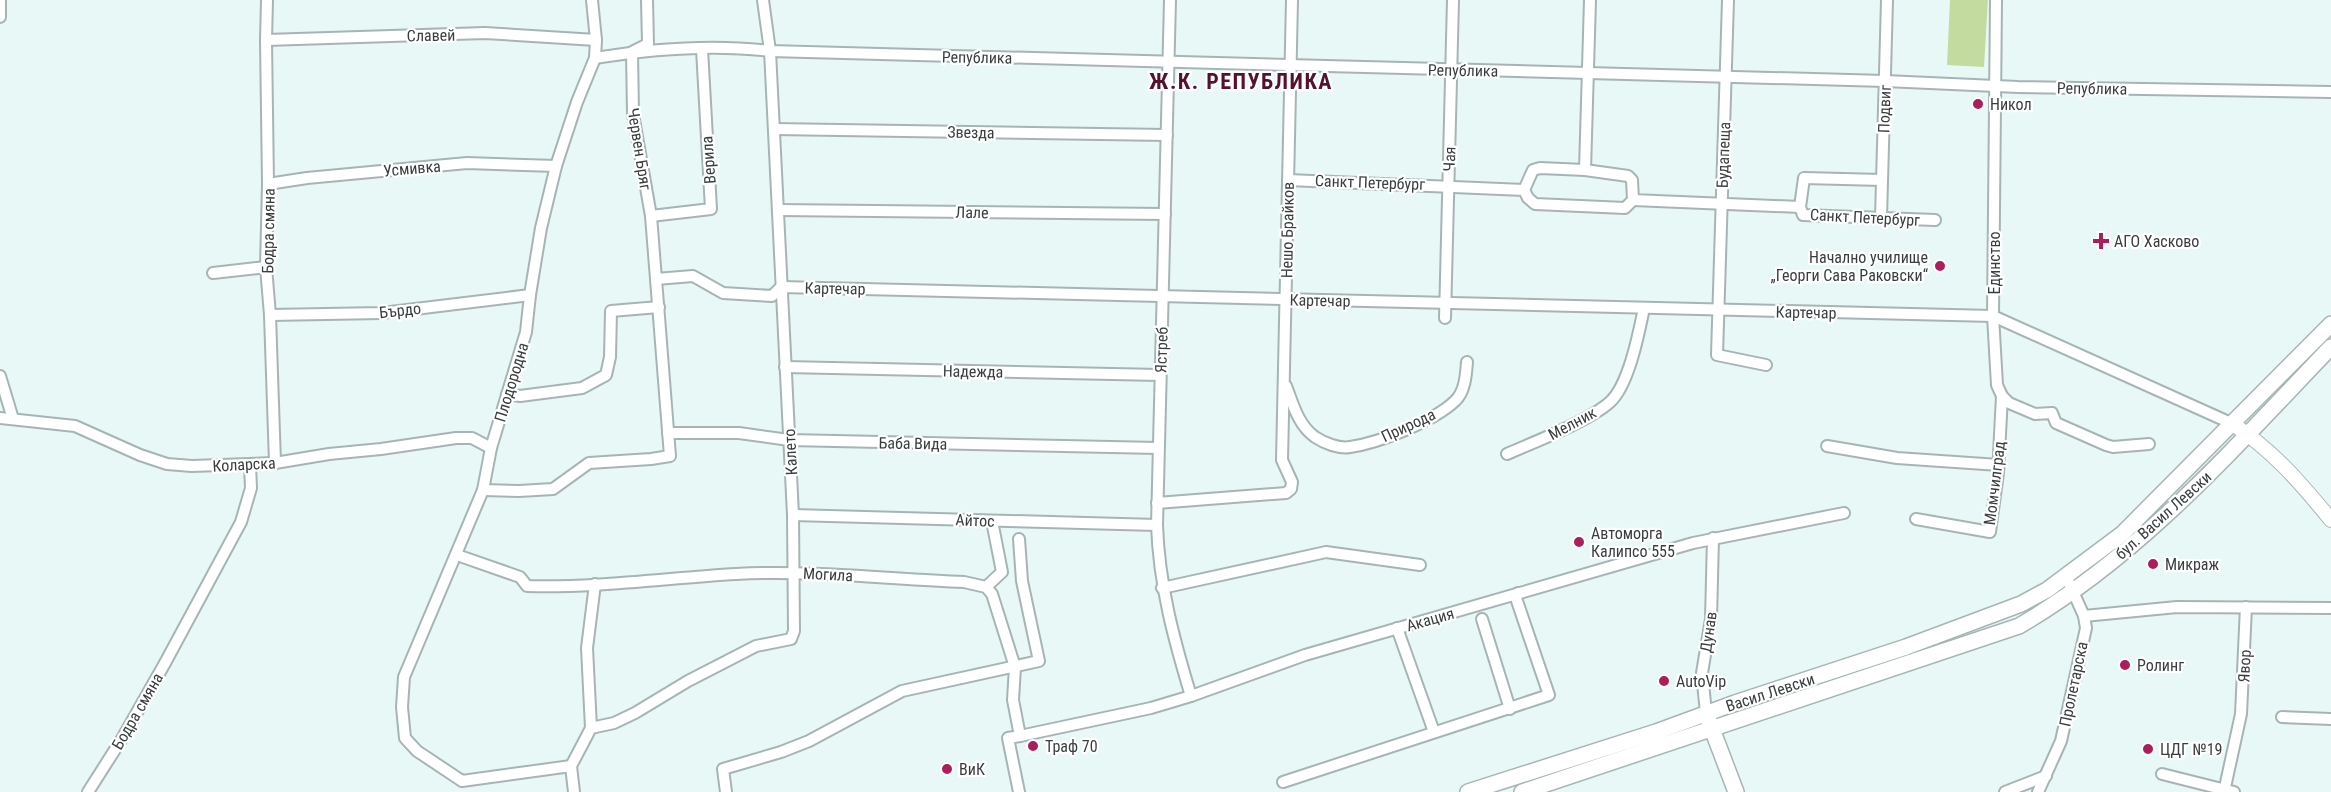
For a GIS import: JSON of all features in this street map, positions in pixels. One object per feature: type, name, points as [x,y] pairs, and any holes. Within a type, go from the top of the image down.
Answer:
[{"type":"main road","points":[[2233,424],[2331,324]]},
{"type":"main road","points":[[2248,435],[2331,347]]},
{"type":"main road","name":"бул. Васил Левски","points":[[2066,576],[2122,534],[2233,424]]},
{"type":"main road","name":"бул. Васил Левски","points":[[2073,590],[2123,554],[2197,488],[2248,435]]},
{"type":"main road","name":"Васил Левски","points":[[1467,792],[1656,732],[1996,615],[2038,595],[2066,576]]},
{"type":"main road","name":"Васил Левски","points":[[1522,792],[2019,626],[2054,606],[2073,590]]},
{"type":"main road","name":"Дунав","points":[[1706,713],[1736,792]]},
{"type":"street","points":[[0,0],[0,17]]},
{"type":"street","name":"Бодра смяна","points":[[267,0],[266,267],[275,463]]},
{"type":"street","name":"Плодородна","points":[[571,766],[462,781],[417,751],[405,738],[402,706],[405,677],[483,490],[491,448],[526,332],[541,228],[556,166],[577,102],[595,58],[596,40],[592,0]]},
{"type":"street","points":[[632,52],[648,44],[647,0]]},
{"type":"street","name":"Калето","points":[[591,728],[614,723],[635,713],[688,681],[756,646],[791,639],[794,631],[794,515],[770,51],[763,0]]},
{"type":"street","name":"Ястреб","points":[[1170,0],[1156,525],[1162,588],[1175,644],[1191,696]]},
{"type":"street","name":"Нешо Брайков","points":[[1157,503],[1286,493],[1291,489],[1292,482],[1282,460],[1292,0]]},
{"type":"street","name":"Чая","points":[[1445,318],[1453,0]]},
{"type":"street","points":[[1585,171],[1590,0]]},
{"type":"street","name":"Будапеща","points":[[1728,0],[1717,355],[1766,365]]},
{"type":"street","name":"Подвиг","points":[[1881,218],[1887,0]]},
{"type":"street","name":"Единство","points":[[1996,0],[1994,316],[2233,424],[2262,444],[2297,477],[2331,520]]},
{"type":"street","name":"Славей","points":[[266,40],[485,33],[596,40]]},
{"type":"street","name":"Република","points":[[595,58],[632,52],[737,47],[770,51],[1885,81],[2018,87],[2331,92]]},
{"type":"street","name":"Верила","points":[[651,216],[711,209],[702,50]]},
{"type":"street","name":"Червен Бряг","points":[[483,490],[553,489],[590,463],[670,456],[651,216],[633,114],[632,52]]},
{"type":"street","name":"Звезда","points":[[774,129],[1167,135]]},
{"type":"street","name":"Усмивка","points":[[268,184],[307,178],[468,163],[556,166]]},
{"type":"street","points":[[1524,190],[1533,170],[1540,168],[1585,171],[1628,176],[1632,180],[1633,200]]},
{"type":"street","name":"Санкт Петербург","points":[[1882,180],[1804,178],[1800,207],[1803,215],[1935,220]]},
{"type":"street","name":"Санкт Петербург","points":[[1288,180],[1524,190],[1535,204],[1624,208],[1633,200],[1800,207]]},
{"type":"street","name":"Лале","points":[[778,210],[1165,214]]},
{"type":"street","points":[[213,273],[266,267]]},
{"type":"street","name":"Картечар","points":[[656,279],[693,276],[723,293],[772,296],[781,287],[1994,316]]},
{"type":"street","name":"Бърдо","points":[[270,315],[382,314],[530,295]]},
{"type":"street","points":[[507,394],[520,396],[582,388],[606,375],[610,357],[611,311],[659,307]]},
{"type":"street","name":"Мелник","points":[[1506,454],[1566,427],[1611,402],[1625,377],[1644,308]]},
{"type":"street","name":"Момчилград","points":[[1916,519],[1990,532],[1999,465],[2002,396],[1997,385],[1994,316]]},
{"type":"street","name":"Природа","points":[[1283,380],[1296,414],[1304,427],[1316,438],[1348,448],[1393,436],[1432,416],[1456,400],[1464,385],[1467,362]]},
{"type":"street","name":"Надежда","points":[[785,367],[1160,375]]},
{"type":"street","points":[[0,376],[13,419]]},
{"type":"street","points":[[2002,396],[2009,402],[2035,414],[2052,413],[2056,423],[2106,445],[2113,447],[2149,444]]},
{"type":"street","name":"Коларска","points":[[0,418],[75,426],[140,455],[167,464],[192,466],[275,463],[456,438],[472,438],[491,448]]},
{"type":"street","name":"Баба Вида","points":[[669,433],[739,433],[789,440],[1158,448]]},
{"type":"street","points":[[1827,446],[1897,458],[1999,465]]},
{"type":"street","name":"Бодра смяна","points":[[88,792],[123,737],[165,663],[241,522],[251,488],[250,465]]},
{"type":"street","name":"Акация","points":[[1020,736],[1151,708],[1305,655],[1713,538],[1844,513]]},
{"type":"street","name":"Айтос","points":[[794,515],[1156,525]]},
{"type":"street","points":[[992,521],[1002,572],[986,587],[992,594],[1015,668],[1013,700],[1020,736],[1008,738],[1019,792]]},
{"type":"street","name":"Дунав","points":[[1706,713],[1702,673],[1712,619],[1713,538]]},
{"type":"street","points":[[726,792],[723,769],[809,741],[895,694],[1040,661],[1022,580],[1020,539]]},
{"type":"street","points":[[1162,588],[1326,552],[1420,565]]},
{"type":"street","name":"Могила","points":[[457,555],[520,577],[527,586],[562,587],[794,572],[964,582],[986,587]]},
{"type":"street","name":"Пролетарска","points":[[2038,792],[2063,731],[2086,628],[2084,616],[2066,576]]},
{"type":"street","points":[[574,792],[571,766],[591,728],[587,648],[595,584]]},
{"type":"street","points":[[1283,782],[1549,695],[1516,598],[1518,593]]},
{"type":"street","points":[[2084,616],[2177,607],[2331,608]]},
{"type":"street","name":"Явор","points":[[2227,791],[2239,726],[2246,607]]},
{"type":"street","points":[[1482,619],[1510,709]]},
{"type":"street","points":[[1397,628],[1434,732]]},
{"type":"street","points":[[2282,717],[2331,719]]},
{"type":"street","points":[[2162,774],[2227,791]]},
{"type":"street","points":[[2005,792],[2046,776]]},
{"type":"green space","points":[[1950,0],[1988,0],[1984,67],[1947,65]]},
{"type":"place","name":"Никол","points":[[1978,104]]},
{"type":"place","name":"АГО Хасково","points":[[2101,241]]},
{"type":"place","name":"Начално училище „Георги Сава Раковски“","points":[[1940,266]]},
{"type":"place","name":"Автоморга Калипсо 555","points":[[1579,542]]},
{"type":"place","name":"Микраж","points":[[2153,564]]},
{"type":"place","name":"Ролинг","points":[[2125,665]]},
{"type":"place","name":"AutoVip","points":[[1664,681]]},
{"type":"place","name":"Траф 70","points":[[1033,746]]},
{"type":"place","name":"ЦДГ №19","points":[[2148,749]]},
{"type":"place","name":"ВиК","points":[[947,769]]},
{"type":"district","name":"Ж.К. РЕПУБЛИКА","points":[[1241,81]]}]
